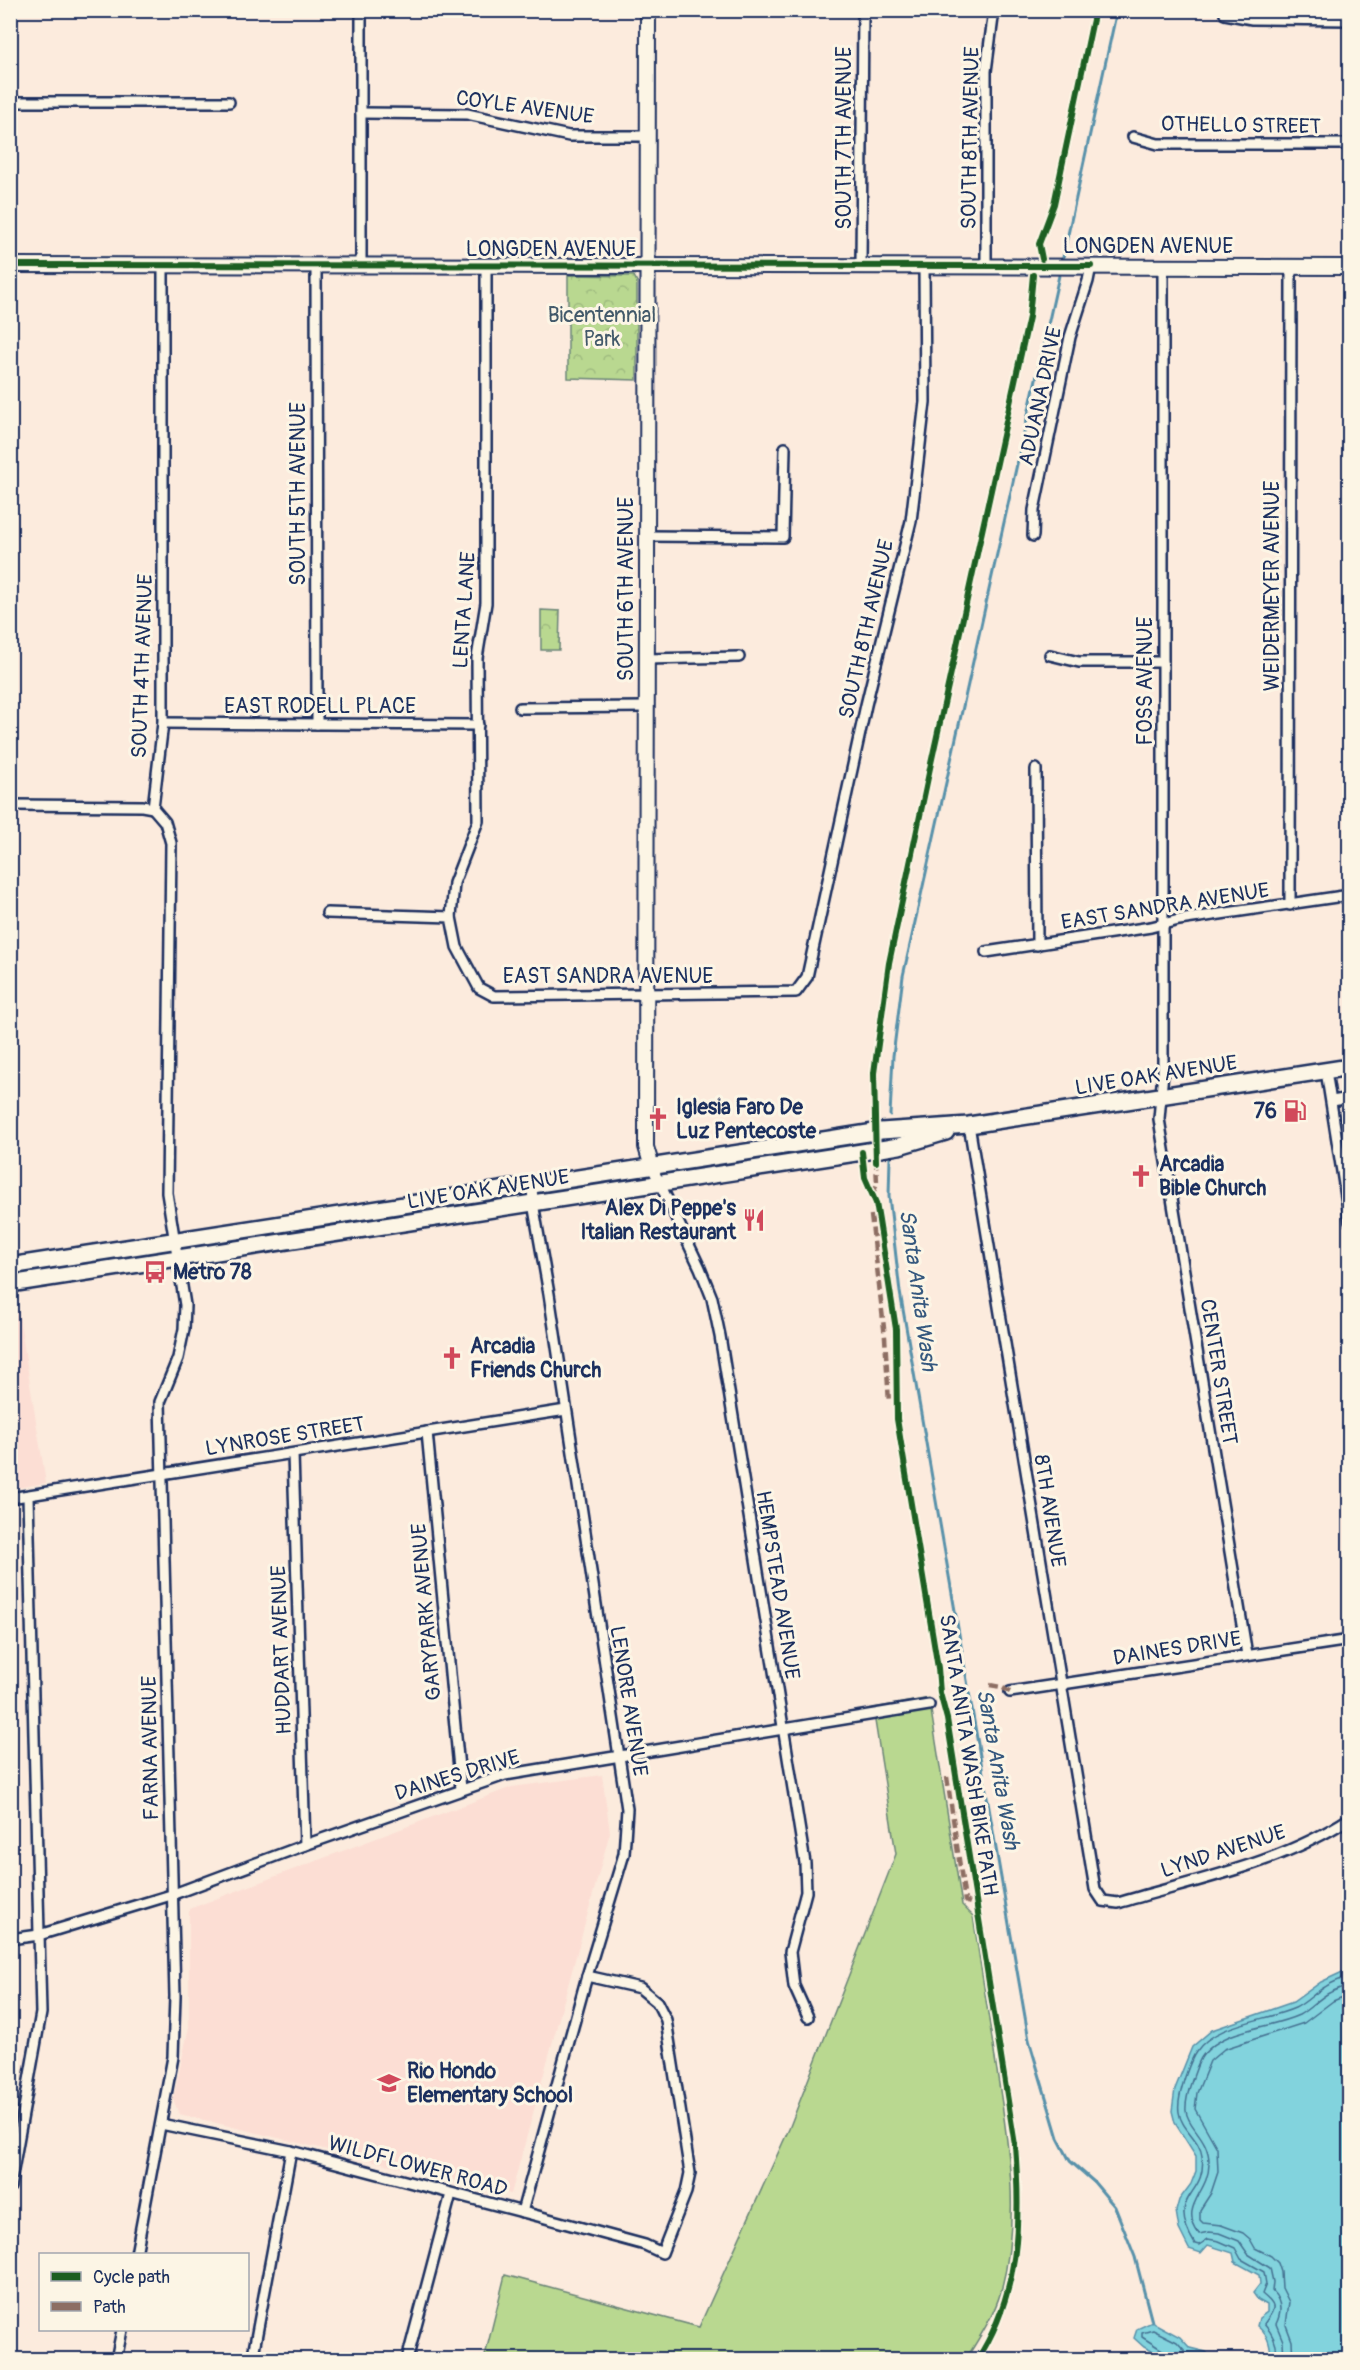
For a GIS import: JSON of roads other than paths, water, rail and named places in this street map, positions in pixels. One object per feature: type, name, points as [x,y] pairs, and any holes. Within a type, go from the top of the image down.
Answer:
[{"type":"main road","name":"LIVE OAK AVENUE","points":[[10,1266],[899,1128],[969,1125],[1350,1067]]},
{"type":"main road","name":"LIVE OAK AVENUE","points":[[10,1284],[899,1146],[969,1125]]},
{"type":"street","points":[[361,10],[361,265]]},
{"type":"street","name":"SOUTH 6TH AVENUE","points":[[648,10],[646,1152],[652,1167]]},
{"type":"street","name":"SOUTH 7TH AVENUE","points":[[861,266],[863,10]]},
{"type":"street","name":"SOUTH 8TH AVENUE","points":[[986,266],[986,71],[994,10]]},
{"type":"street","points":[[1225,12],[1252,20],[1350,20]]},
{"type":"street","points":[[10,102],[229,102]]},
{"type":"street","name":"COYLE AVENUE","points":[[361,113],[467,114],[569,136],[647,136]]},
{"type":"street","name":"OTHELLO STREET","points":[[1133,137],[1158,144],[1350,144]]},
{"type":"street","name":"SOUTH 4TH AVENUE","points":[[153,808],[163,723],[164,264]]},
{"type":"street","name":"LONGDEN AVENUE","points":[[10,265],[1350,267]]},
{"type":"street","name":"SOUTH 5TH AVENUE","points":[[316,265],[317,724]]},
{"type":"street","name":"LENTA LANE","points":[[451,917],[454,883],[478,821],[477,658],[486,603],[486,266]]},
{"type":"street","name":"SOUTH 8TH AVENUE","points":[[796,992],[807,977],[866,705],[911,521],[925,402],[924,266]]},
{"type":"street","name":"ADUANA DRIVE","points":[[1033,536],[1034,510],[1070,337],[1091,266]]},
{"type":"street","name":"FOSS AVENUE","points":[[1160,1095],[1163,1072],[1163,267]]},
{"type":"street","name":"WEIDERMEYER AVENUE","points":[[1290,905],[1291,267]]},
{"type":"street","points":[[646,536],[783,537],[785,448]]},
{"type":"street","points":[[1050,655],[1079,662],[1163,662]]},
{"type":"street","points":[[646,658],[739,657]]},
{"type":"street","points":[[520,708],[647,706]]},
{"type":"street","name":"EAST RODELL PLACE","points":[[163,723],[477,725]]},
{"type":"street","points":[[1036,769],[1037,945]]},
{"type":"street","points":[[10,805],[142,806],[153,808],[165,822],[171,843],[167,1193],[176,1242]]},
{"type":"street","name":"EAST SANDRA AVENUE","points":[[986,952],[1350,895]]},
{"type":"street","points":[[327,914],[451,917]]},
{"type":"street","name":"EAST SANDRA AVENUE","points":[[451,917],[457,947],[479,988],[494,996],[796,992]]},
{"type":"street","points":[[1326,1071],[1350,1222]]},
{"type":"street","name":"CENTER STREET","points":[[1160,1095],[1159,1119],[1247,1655]]},
{"type":"street","points":[[1332,1101],[1350,1098]]},
{"type":"street","name":"8TH AVENUE","points":[[969,1125],[1095,1889],[1103,1901]]},
{"type":"street","name":"HEMPSTEAD AVENUE","points":[[652,1167],[700,1268],[712,1298],[716,1317],[805,1863],[806,1892],[790,1952],[794,1986],[808,2017]]},
{"type":"street","name":"LENORE AVENUE","points":[[522,2212],[587,1976],[624,1854],[627,1809],[532,1186]]},
{"type":"street","name":"FARNA AVENUE","points":[[136,2253],[173,2057],[176,1996],[171,1895],[160,1402],[178,1358],[184,1329],[185,1305],[176,1242]]},
{"type":"street","name":"LYNROSE STREET","points":[[10,1498],[566,1410]]},
{"type":"street","name":"GARYPARK AVENUE","points":[[427,1432],[461,1789]]},
{"type":"street","name":"HUDDART AVENUE","points":[[293,1454],[305,1845]]},
{"type":"street","points":[[10,2187],[41,2013],[28,1496]]},
{"type":"street","name":"DAINES DRIVE","points":[[1010,1692],[1350,1640]]},
{"type":"street","name":"DAINES DRIVE","points":[[10,1939],[39,1935],[171,1895],[505,1775],[929,1705]]},
{"type":"street","name":"LYND AVENUE","points":[[1103,1901],[1118,1903],[1259,1862],[1329,1832],[1350,1818]]},
{"type":"street","name":"WILDFLOWER ROAD","points":[[161,2124],[291,2151],[645,2245],[662,2253],[686,2192],[690,2173],[666,2020],[657,2002],[640,1988],[587,1976]]},
{"type":"street","points":[[252,2360],[291,2151]]},
{"type":"street","points":[[407,2360],[451,2194]]},
{"type":"street","points":[[116,2360],[122,2331]]},
{"type":"water","points":[[1349,1969],[1349,2359],[1268,2359],[1271,2356],[1269,2342],[1257,2326],[1259,2318],[1267,2312],[1267,2305],[1258,2300],[1253,2293],[1260,2284],[1259,2275],[1235,2262],[1233,2253],[1208,2245],[1201,2253],[1189,2249],[1179,2229],[1176,2211],[1179,2200],[1191,2184],[1196,2171],[1196,2156],[1175,2123],[1172,2111],[1175,2089],[1192,2047],[1212,2030],[1293,2002],[1321,1982]]},
{"type":"water","points":[[1152,2322],[1180,2337],[1190,2348],[1206,2352],[1213,2359],[1168,2359],[1144,2347],[1134,2338],[1137,2329]]},
{"type":"waterway","name":"Santa Anita Wash","points":[[1062,262],[1117,10]]},
{"type":"waterway","name":"Santa Anita Wash","points":[[890,1115],[893,1056],[903,976],[1060,271]]},
{"type":"waterway","name":"Santa Anita Wash","points":[[890,1157],[889,1196],[900,1292],[1029,2040],[1058,2138],[1070,2161],[1094,2182],[1115,2207],[1135,2257],[1152,2322]]},
{"type":"place","name":"76","points":[[1295,1111]]},
{"type":"place","name":"Iglesia Faro De Luz Pentecoste","points":[[658,1119]]},
{"type":"place","name":"Arcadia Bible Church","points":[[1141,1176]]},
{"type":"place","name":"Alex Di Peppe's Italian Restaurant","points":[[754,1220]]},
{"type":"place","name":"Metro 78","points":[[155,1272]]},
{"type":"place","name":"Arcadia Friends Church","points":[[452,1358]]},
{"type":"place","name":"Rio Hondo Elementary School","points":[[389,2083]]},
{"type":"park label","name":"Bicentennial Park","points":[[602,327]]}]
